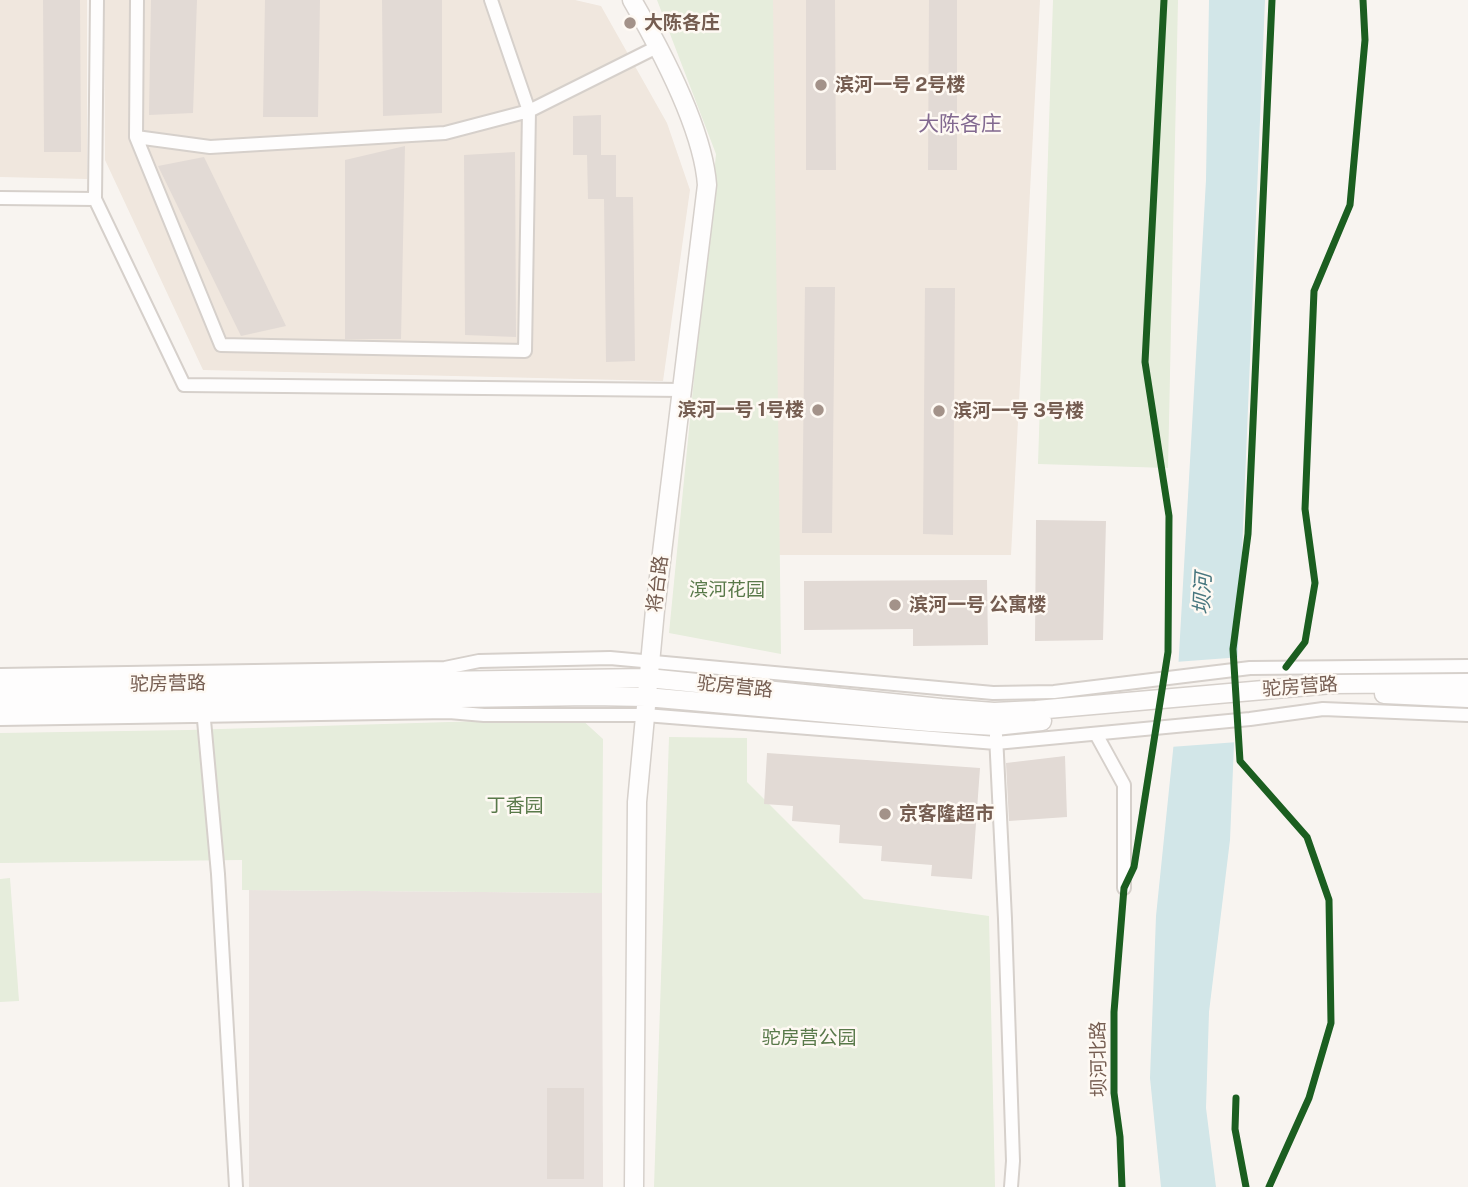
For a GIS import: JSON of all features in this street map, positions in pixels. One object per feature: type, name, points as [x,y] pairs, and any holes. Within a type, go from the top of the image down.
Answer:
[{"type":"street","points":[[97,0],[95,199],[184,385],[683,390]]},
{"type":"street","points":[[137,0],[136,137],[221,345],[526,351],[528,111],[491,0]]},
{"type":"street","name":"将台路","points":[[632,0],[693,124],[705,164],[707,185],[649,669],[637,802],[634,1187]]},
{"type":"street","points":[[136,137],[210,147],[445,133],[528,111],[657,47]]},
{"type":"street","points":[[0,198],[95,199]]},
{"type":"street","points":[[0,675],[445,668],[479,662],[610,657],[649,669],[993,693],[1054,692],[1250,668],[1468,667]]},
{"type":"street","name":"驼房营路","points":[[0,687],[649,669],[995,727]]},
{"type":"street","name":"驼房营路","points":[[0,705],[203,709],[591,696],[645,706],[995,727],[1151,712],[1332,684],[1468,683]]},
{"type":"street","points":[[993,693],[1005,919],[1013,1161],[1011,1187]]},
{"type":"street","name":"驼房营路","points":[[1250,695],[1343,694],[1468,698]]},
{"type":"street","points":[[0,719],[203,709],[218,874],[236,1187]]},
{"type":"street","points":[[995,727],[1096,734],[1151,712],[1250,719],[1323,709],[1468,715]]},
{"type":"street","points":[[1096,734],[1124,785],[1124,888]]},
{"type":"shaded area","points":[[0,0],[87,0],[87,179],[0,177]]},
{"type":"shaded area","points":[[104,0],[575,0],[601,6],[667,123],[690,190],[663,381],[203,370],[105,160]]},
{"type":"shaded area","points":[[754,0],[1040,0],[1011,555],[749,555]]},
{"type":"shaded area","points":[[249,890],[602,893],[603,1187],[249,1187]]},
{"type":"green space","name":"滨河花园","points":[[657,0],[773,0],[781,654],[669,633],[716,154]]},
{"type":"green space","points":[[1053,0],[1178,0],[1168,468],[1038,464]]},
{"type":"green space","name":"丁香园","points":[[580,718],[603,739],[602,893],[242,890],[242,860],[0,863],[0,733]]},
{"type":"green space","name":"驼房营公园","points":[[669,737],[747,738],[747,782],[864,899],[989,916],[995,1187],[654,1187]]},
{"type":"green space","points":[[10,878],[19,1001],[0,1002],[0,879]]},
{"type":"water","name":"坝河","points":[[1209,0],[1265,0],[1230,840],[1209,1012],[1206,1108],[1216,1187],[1161,1187],[1150,1078],[1156,916],[1174,741],[1206,180]]},
{"type":"pier","points":[[1242,657],[1238,742],[1170,747],[1175,662]]},
{"type":"building","points":[[43,0],[80,0],[81,152],[44,152]]},
{"type":"building","points":[[151,0],[197,0],[193,113],[149,115]]},
{"type":"building","points":[[265,0],[320,0],[318,117],[263,117]]},
{"type":"building","points":[[382,0],[442,0],[442,113],[383,116]]},
{"type":"building","name":"滨河一号 2号楼","points":[[806,0],[835,0],[836,170],[806,170]]},
{"type":"building","points":[[929,0],[957,0],[957,170],[928,170]]},
{"type":"building","points":[[601,115],[601,155],[616,155],[616,197],[633,197],[635,361],[606,362],[604,199],[588,199],[587,155],[573,155],[573,116]]},
{"type":"building","points":[[405,146],[401,339],[345,339],[345,160]]},
{"type":"building","points":[[515,152],[516,337],[465,335],[464,155]]},
{"type":"building","points":[[204,157],[286,326],[241,336],[158,166]]},
{"type":"building","name":"滨河一号 1号楼","points":[[805,287],[835,287],[832,533],[802,533]]},
{"type":"building","name":"滨河一号 3号楼","points":[[925,288],[955,288],[953,535],[923,534]]},
{"type":"building","points":[[1036,520],[1106,521],[1103,640],[1035,641]]},
{"type":"building","name":"滨河一号 公寓楼","points":[[987,580],[988,645],[913,646],[913,629],[804,630],[804,581]]},
{"type":"building","name":"京客隆超市","points":[[767,753],[980,768],[972,879],[931,876],[932,865],[881,861],[882,846],[839,843],[840,825],[792,821],[793,806],[764,804]]},
{"type":"building","points":[[1065,756],[1067,817],[1009,821],[1006,763]]},
{"type":"building","points":[[547,1088],[584,1088],[584,1179],[547,1179]]},
{"type":"cycle path","name":"坝河北路","points":[[1122,1187],[1120,1137],[1114,1093],[1114,1012],[1124,888],[1134,867],[1168,652],[1169,516],[1145,362],[1164,0]]},
{"type":"cycle path","points":[[1269,1187],[1309,1098],[1331,1023],[1329,900],[1307,837],[1240,761],[1233,649],[1248,534],[1272,0]]},
{"type":"cycle path","points":[[1286,667],[1305,642],[1315,583],[1305,509],[1314,291],[1350,205],[1365,40],[1363,0]]},
{"type":"cycle path","points":[[1236,1098],[1235,1129],[1246,1187]]},
{"type":"place","name":"大陈各庄","points":[[630,23]]},
{"type":"place","name":"滨河一号 2号楼","points":[[821,85]]},
{"type":"place","name":"滨河一号 1号楼","points":[[818,410]]},
{"type":"place","name":"滨河一号 3号楼","points":[[939,411]]},
{"type":"place","name":"滨河一号 公寓楼","points":[[895,605]]},
{"type":"place","name":"京客隆超市","points":[[885,814]]},
{"type":"district","name":"大陈各庄","points":[[960,125]]}]
